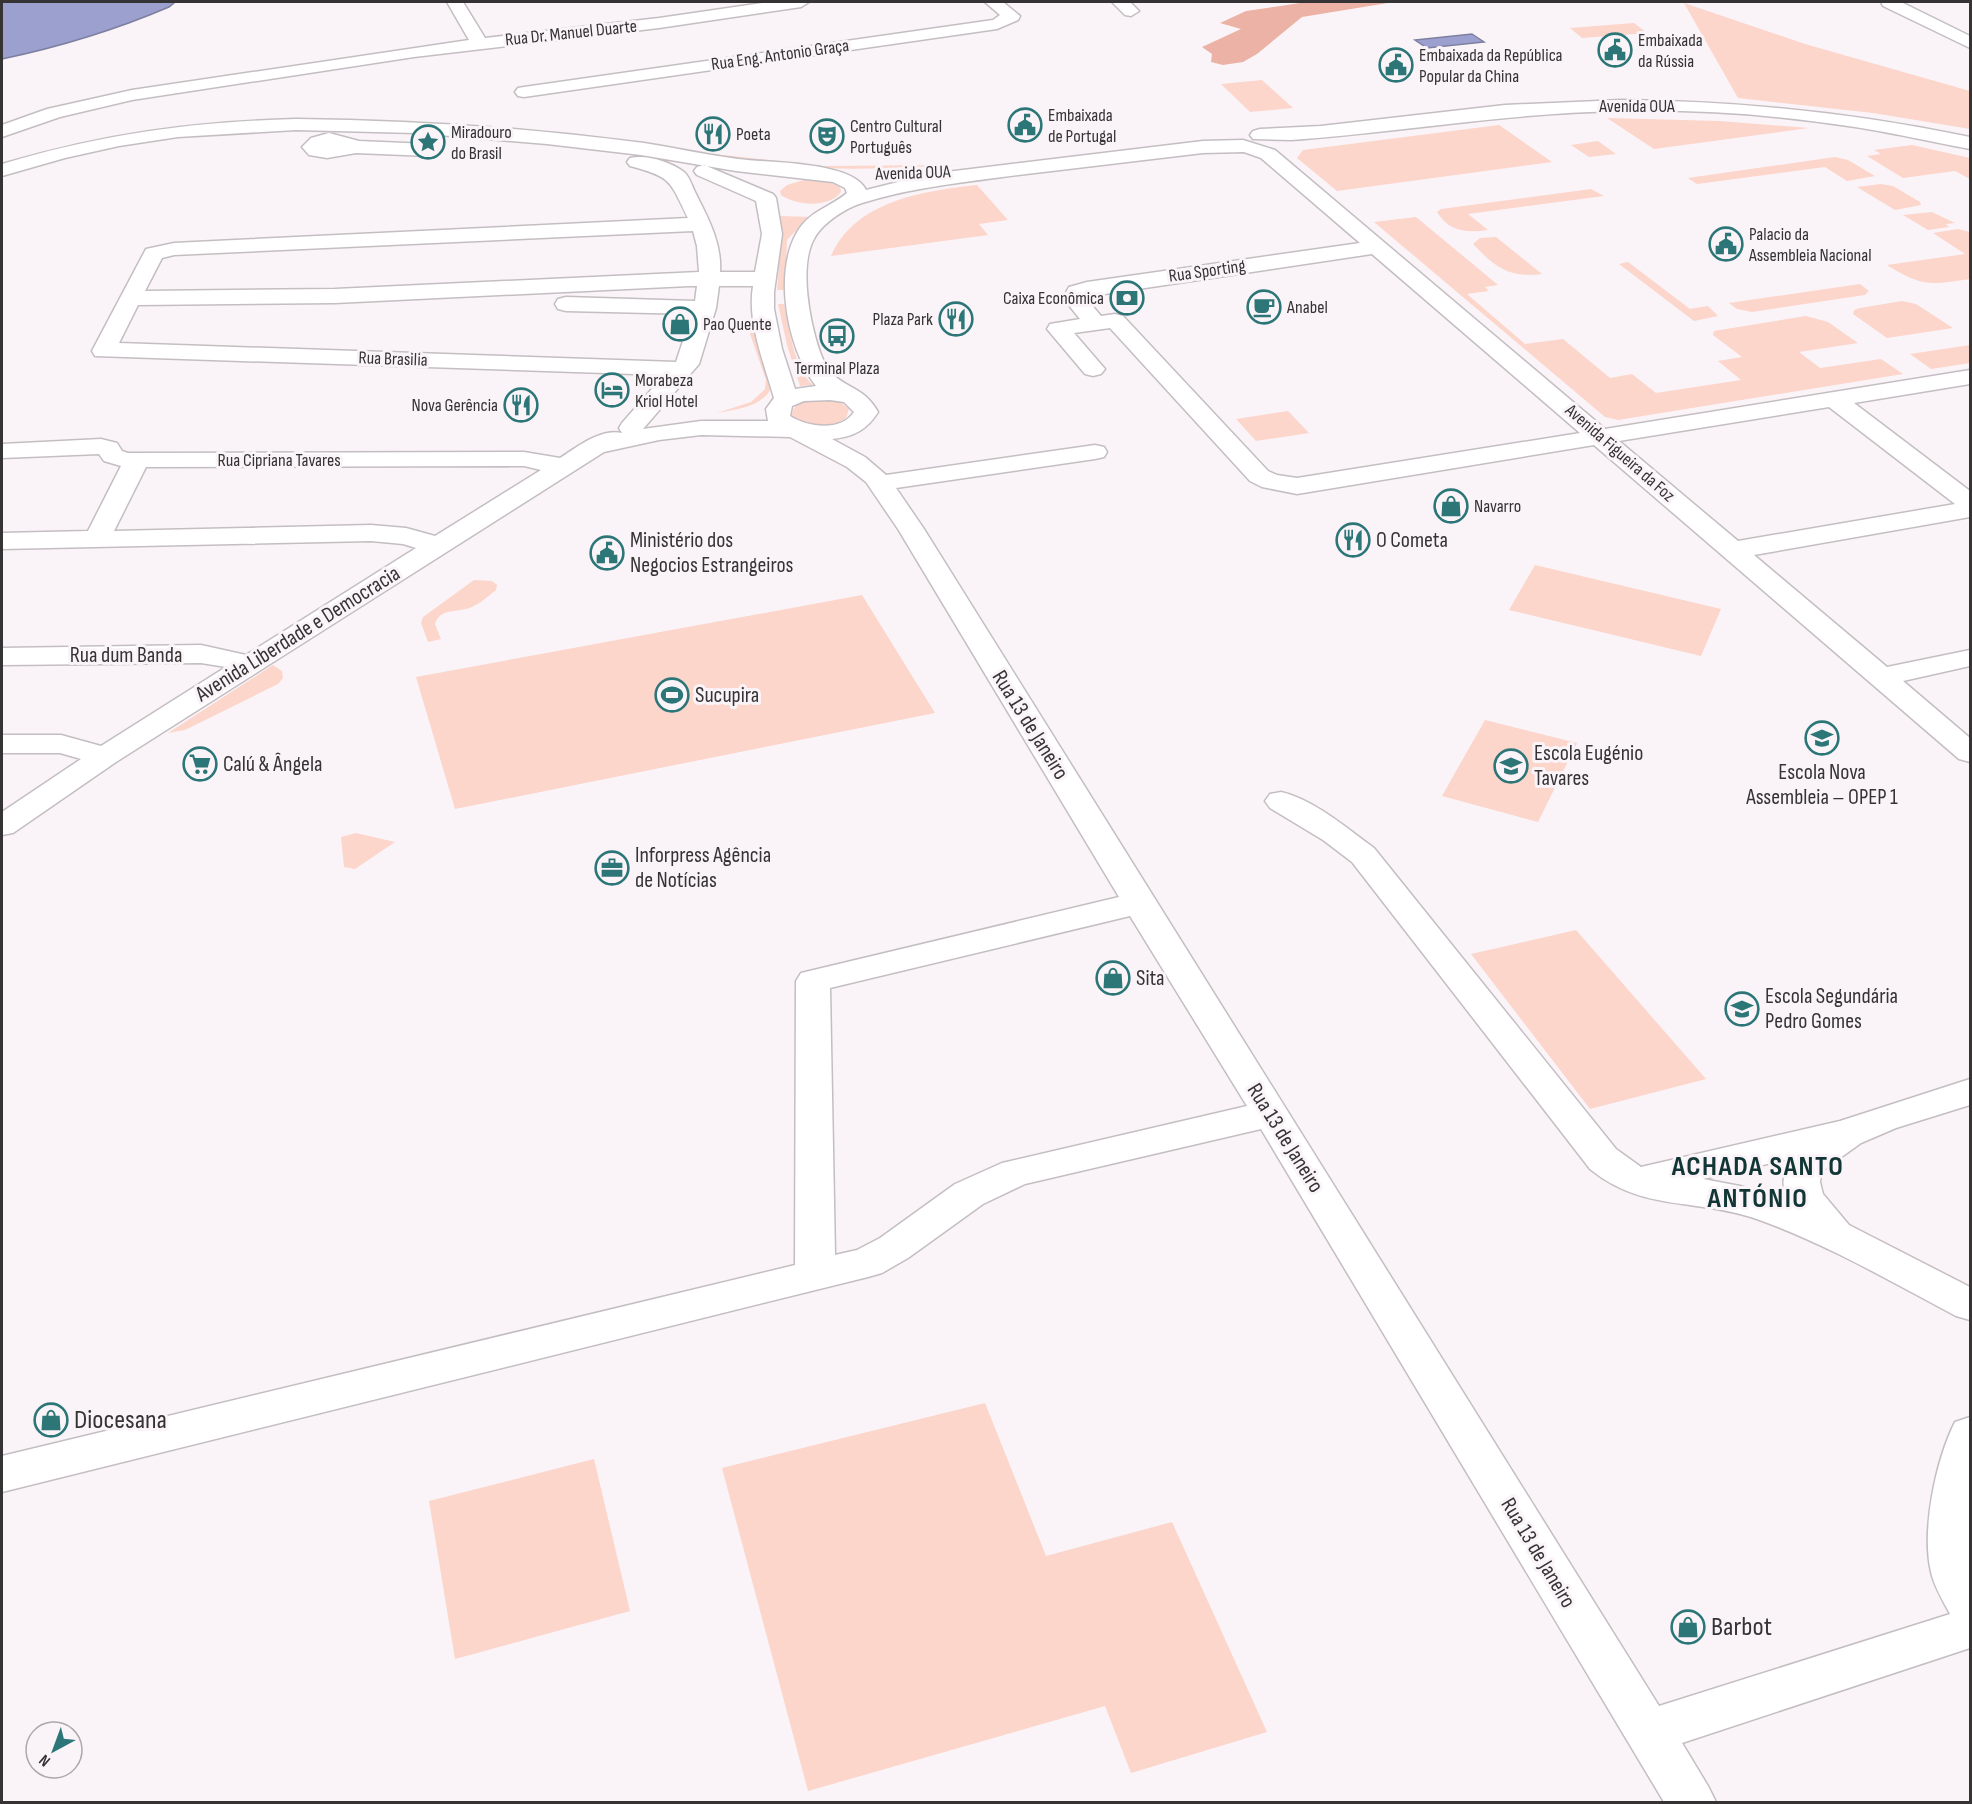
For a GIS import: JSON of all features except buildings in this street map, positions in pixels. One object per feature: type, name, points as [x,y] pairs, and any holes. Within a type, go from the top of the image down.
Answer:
[{"type":"street","points":[[455,2],[479,43]]},
{"type":"street","name":"Rua Dr. Manuel Duarte","points":[[2,131],[54,113],[104,101],[341,63],[726,7],[801,2]]},
{"type":"street","name":"Rua Eng. Antonio Graça","points":[[524,92],[997,24],[1012,16],[993,2]]},
{"type":"street","points":[[1889,2],[1971,43]]},
{"type":"street","points":[[726,7],[748,26]]},
{"type":"street","points":[[764,41],[779,55]]},
{"type":"street","name":"Rua Dr. Manuel Duarte","points":[[2,119],[72,98],[138,86],[285,66],[341,63]]},
{"type":"street","name":"Avenida OUA","points":[[766,198],[775,204],[793,208],[825,208],[930,180],[1203,147],[1257,144],[1303,135],[1502,111],[1568,106],[1667,105],[1773,112],[1842,120],[1971,143]]},
{"type":"street","points":[[2,170],[46,156],[124,138],[269,124],[376,125],[610,145],[846,179],[855,185],[857,192],[850,200],[821,218],[803,239],[799,246],[796,285],[801,326],[821,378],[850,396]]},
{"type":"street","name":"Avenida Figueira da Foz","points":[[1257,144],[1971,753]]},
{"type":"street","points":[[610,145],[699,170],[766,198]]},
{"type":"street","points":[[356,147],[578,154],[625,159],[660,167],[678,177],[701,224],[708,246],[710,279],[705,308],[694,348],[683,369],[631,428]]},
{"type":"street","name":"Avenida OUA","points":[[819,174],[1003,170]]},
{"type":"street","points":[[795,430],[778,419],[776,413],[779,406],[786,400],[771,349],[763,309],[772,234],[764,194],[766,187],[775,181],[819,174]]},
{"type":"street","points":[[701,224],[174,249],[154,254],[132,298],[335,296],[710,279],[765,279]]},
{"type":"street","name":"Rua Sporting","points":[[1096,324],[1074,298],[1077,292],[1377,247]]},
{"type":"street","points":[[335,296],[705,308]]},
{"type":"street","name":"Rua Brasilia","points":[[132,298],[104,351],[123,349],[683,369]]},
{"type":"street","points":[[1094,369],[1058,329],[1115,321],[1259,476],[1283,485],[1310,486],[1971,377]]},
{"type":"street","name":"Avenida Liberdade e Democracia","points":[[2,826],[105,756],[596,446],[653,427],[740,414],[810,393],[831,392],[850,396]]},
{"type":"street","name":"Rua 13 de Janeiro","points":[[850,396],[864,406],[864,418],[858,423],[877,480]]},
{"type":"street","points":[[1834,399],[1971,503]]},
{"type":"street","name":"Avenida Liberdade e Democracia","points":[[596,446],[650,434],[701,428],[732,427],[829,432],[848,428],[858,423]]},
{"type":"street","name":"Rua 13 de Janeiro","points":[[795,430],[856,462],[877,480],[911,529],[1691,1803]]},
{"type":"street","name":"Rua Cipriana Tavares","points":[[2,451],[101,446],[108,448],[112,456],[118,459],[136,460],[524,459],[563,466]]},
{"type":"street","points":[[877,480],[1095,452]]},
{"type":"street","points":[[97,539],[136,460]]},
{"type":"street","points":[[1734,550],[1971,509]]},
{"type":"street","points":[[2,540],[371,533],[406,536],[438,546]]},
{"type":"street","name":"Rua dum Banda","points":[[2,656],[201,654],[224,657],[249,665]]},
{"type":"street","points":[[1892,686],[1971,658]]},
{"type":"street","points":[[1892,686],[1971,680]]},
{"type":"street","points":[[2,744],[61,744],[105,756]]},
{"type":"street","points":[[1281,801],[1363,855],[1603,1159],[1618,1172],[1635,1182],[1660,1188],[1747,1201],[1835,1233],[1971,1305]]},
{"type":"street","points":[[815,1276],[813,981],[1138,903]]},
{"type":"street","points":[[1635,1182],[1854,1130],[1971,1092]]},
{"type":"street","points":[[2,1474],[868,1262],[894,1248],[969,1194],[1015,1173],[1270,1114]]},
{"type":"street","points":[[1835,1233],[1804,1196],[1801,1181],[1804,1166],[1854,1130]]},
{"type":"street","points":[[1971,1434],[1956,1482],[1951,1532],[1953,1571],[1971,1608]]},
{"type":"street","points":[[1648,1732],[1971,1628]]},
{"type":"shaded area","points":[[1307,2],[1394,2],[1302,17],[1257,54],[1243,62],[1223,65],[1211,62],[1212,54],[1202,47],[1241,29],[1220,23],[1246,11]]},
{"type":"shaded area","points":[[1684,3],[1805,44],[1970,91],[1970,129],[1873,113],[1738,98]]},
{"type":"shaded area","points":[[1634,23],[1647,33],[1582,38],[1570,28]]},
{"type":"shaded area","points":[[1262,80],[1293,108],[1250,112],[1221,84]]},
{"type":"shaded area","points":[[1607,118],[1719,121],[1809,128],[1654,149]]},
{"type":"shaded area","points":[[1499,125],[1552,162],[1337,191],[1297,158],[1303,150]]},
{"type":"shaded area","points":[[1598,141],[1616,154],[1589,157],[1571,145]]},
{"type":"shaded area","points":[[1912,145],[1970,158],[1970,179],[1955,171],[1903,178],[1867,156],[1881,154],[1874,150]]},
{"type":"shaded area","points":[[677,150],[822,166],[958,165],[874,168],[805,167],[768,164]]},
{"type":"shaded area","points":[[1835,157],[1848,160],[1875,176],[1847,181],[1825,167],[1697,184],[1688,178]]},
{"type":"shaded area","points":[[804,180],[830,182],[840,187],[841,192],[829,201],[812,204],[787,199],[781,195],[780,191],[787,185]]},
{"type":"shaded area","points":[[1881,184],[1893,186],[1920,202],[1921,205],[1895,210],[1857,187]]},
{"type":"shaded area","points":[[977,185],[1008,220],[979,224],[988,235],[831,256],[842,237],[856,223],[874,211],[913,196]]},
{"type":"shaded area","points":[[1591,189],[1604,196],[1468,214],[1488,230],[1459,230],[1447,224],[1437,212],[1441,209]]},
{"type":"shaded area","points":[[1932,212],[1955,223],[1946,224],[1949,227],[1928,230],[1903,215]]},
{"type":"shaded area","points":[[780,216],[809,217],[787,240],[785,290],[777,290],[782,229]]},
{"type":"shaded area","points":[[1416,217],[1498,285],[1485,287],[1489,291],[1467,294],[1525,344],[1563,339],[1610,378],[1632,374],[1656,393],[1741,380],[1718,361],[1742,357],[1713,335],[1714,331],[1806,316],[1828,322],[1858,343],[1799,352],[1820,368],[1881,359],[1903,374],[1618,420],[1605,417],[1374,222]]},
{"type":"shaded area","points":[[1958,229],[1970,232],[1970,279],[1936,283],[1918,281],[1887,265],[1965,254],[1933,233]]},
{"type":"shaded area","points":[[1496,237],[1542,274],[1521,274],[1504,270],[1473,244],[1480,238]]},
{"type":"shaded area","points":[[1628,262],[1690,309],[1708,306],[1718,316],[1694,321],[1619,264]]},
{"type":"shaded area","points":[[1860,284],[1869,291],[1865,295],[1752,312],[1737,309],[1729,303]]},
{"type":"shaded area","points":[[1902,301],[1916,304],[1953,328],[1887,338],[1853,314],[1854,310],[1860,308]]},
{"type":"shaded area","points":[[778,304],[784,304],[797,358],[801,369],[813,385],[800,386],[787,345]]},
{"type":"shaded area","points":[[755,322],[773,384],[764,398],[750,406],[717,413],[751,402],[765,389],[766,380],[750,334]]},
{"type":"shaded area","points":[[1970,345],[1970,363],[1931,369],[1910,354]]},
{"type":"shaded area","points":[[830,399],[839,401],[849,409],[846,418],[833,424],[818,426],[804,423],[792,415],[793,409],[801,403]]},
{"type":"shaded area","points":[[1288,411],[1309,433],[1256,441],[1236,419]]},
{"type":"shaded area","points":[[1535,565],[1721,609],[1701,656],[1509,610]]},
{"type":"shaded area","points":[[474,580],[492,581],[497,585],[496,590],[472,607],[441,615],[435,624],[441,639],[428,642],[421,623],[423,617]]},
{"type":"shaded area","name":"Sucupira","points":[[862,595],[935,713],[455,809],[416,677]]},
{"type":"shaded area","points":[[273,665],[282,671],[283,678],[278,684],[185,730],[168,733]]},
{"type":"shaded area","points":[[1485,720],[1577,743],[1538,822],[1442,796]]},
{"type":"shaded area","points":[[356,833],[395,842],[355,869],[344,867],[341,837]]},
{"type":"shaded area","points":[[1576,930],[1706,1079],[1590,1109],[1471,954]]},
{"type":"shaded area","points":[[985,1403],[1046,1556],[1172,1522],[1267,1732],[1131,1773],[1105,1706],[808,1791],[722,1468]]},
{"type":"shaded area","points":[[594,1459],[630,1611],[455,1659],[429,1501]]},
{"type":"water","points":[[2,2],[175,2],[169,7],[107,30],[45,49],[2,59]]},
{"type":"water","points":[[1472,34],[1484,42],[1427,48],[1415,40]]},
{"type":"place","name":"Embaixada da Rússia","points":[[1615,50]]},
{"type":"place","name":"Embaixada da República Popular da China","points":[[1396,65]]},
{"type":"place","name":"Embaixada de Portugal","points":[[1025,125]]},
{"type":"place","name":"Poeta","points":[[713,134]]},
{"type":"place","name":"Centro Cultural Português","points":[[827,136]]},
{"type":"place","name":"Miradouro do Brasil","points":[[428,142]]},
{"type":"place","name":"Palacio da Assembleia Nacional","points":[[1726,244]]},
{"type":"place","name":"Caixa Econômica","points":[[1127,298]]},
{"type":"place","name":"Anabel","points":[[1264,307]]},
{"type":"place","name":"Plaza Park","points":[[956,319]]},
{"type":"place","name":"Pao Quente","points":[[680,324]]},
{"type":"place","name":"Terminal Plaza","points":[[837,336]]},
{"type":"place","name":"Morabeza Kriol Hotel","points":[[612,390]]},
{"type":"place","name":"Nova Gerência","points":[[521,405]]},
{"type":"place","name":"Navarro","points":[[1451,506]]},
{"type":"place","name":"O Cometa","points":[[1353,540]]},
{"type":"place","name":"Ministério dos Negocios Estrangeiros","points":[[607,553]]},
{"type":"place","name":"Sucupira","points":[[672,695]]},
{"type":"place","name":"Escola Nova Assembleia – OPEP 1","points":[[1822,738]]},
{"type":"place","name":"Calú & Ângela","points":[[200,764]]},
{"type":"place","name":"Escola Eugénio Tavares","points":[[1511,766]]},
{"type":"place","name":"Inforpress Agência de Notícias","points":[[612,868]]},
{"type":"place","name":"Sita","points":[[1113,978]]},
{"type":"place","name":"Escola Segundária Pedro Gomes","points":[[1742,1009]]},
{"type":"place","name":"Diocesana","points":[[51,1420]]},
{"type":"place","name":"Barbot","points":[[1688,1627]]},
{"type":"district","name":"ACHADA SANTO ANTÓNIO","points":[[1758,1182]]}]
